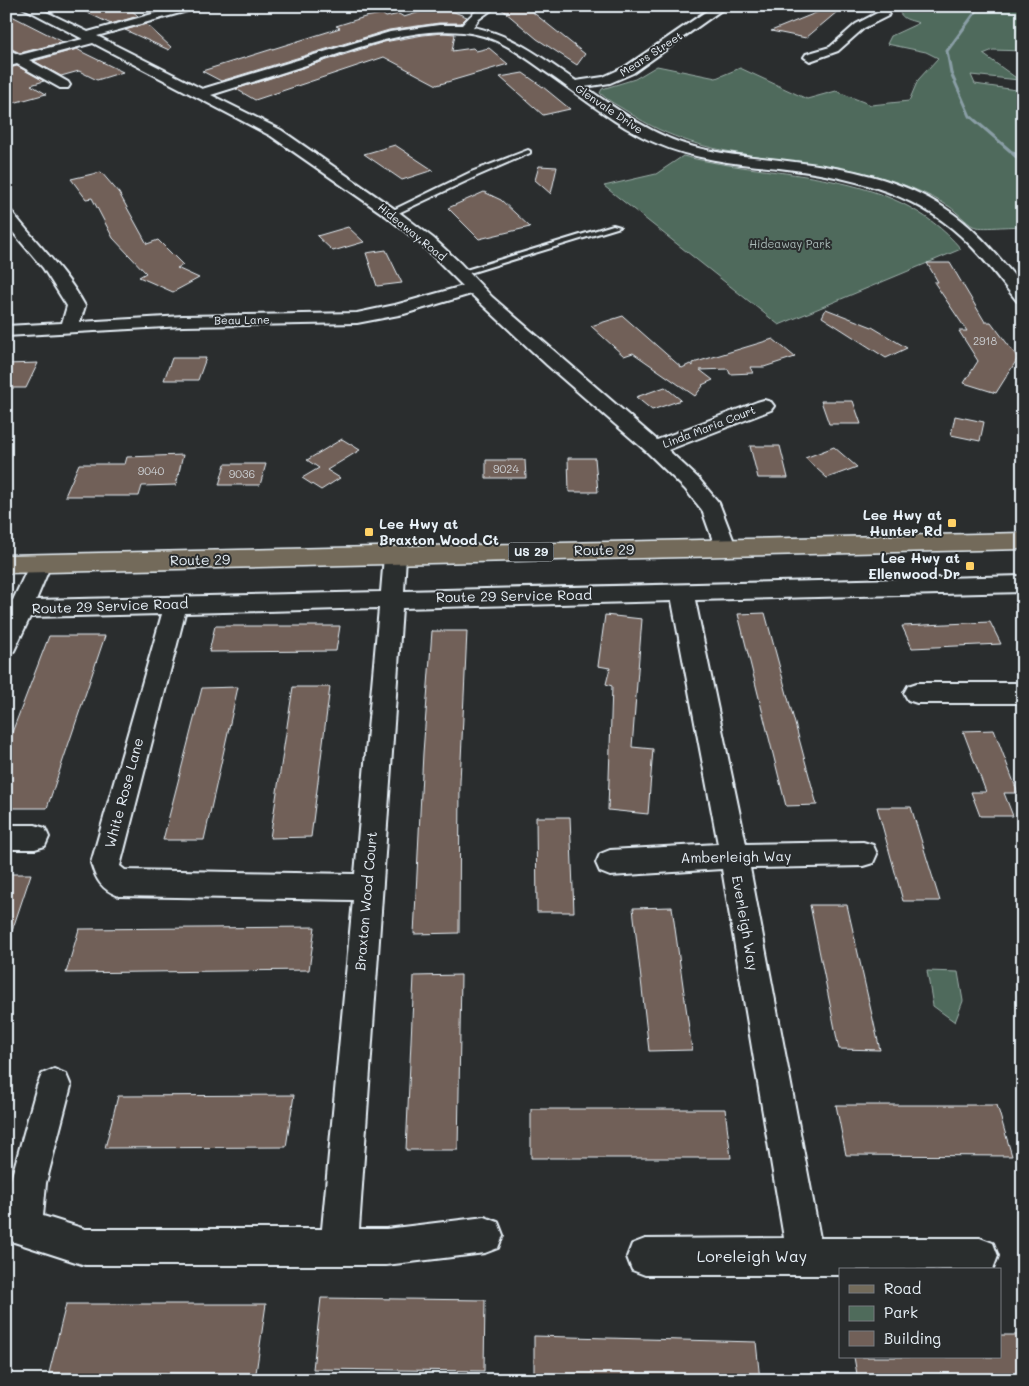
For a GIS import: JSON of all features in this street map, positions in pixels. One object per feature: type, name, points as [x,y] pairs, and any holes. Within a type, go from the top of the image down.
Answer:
[{"type":"main road","name":"Route 29","points":[[6,564],[1023,541]]},
{"type":"street","name":"Hideaway Road","points":[[26,6],[276,132],[391,213],[426,241],[553,361],[654,448],[692,484],[712,508],[725,547]]},
{"type":"street","points":[[6,63],[194,6]]},
{"type":"street","points":[[465,29],[475,17],[492,6]]},
{"type":"street","points":[[810,57],[834,49],[860,26],[884,14],[887,6]]},
{"type":"street","points":[[700,7],[719,8]]},
{"type":"street","name":"Mears Street","points":[[574,85],[606,80],[629,70],[719,8]]},
{"type":"street","name":"Glenvale Drive","points":[[200,94],[393,34],[434,28],[465,29],[491,34],[506,40],[640,131],[674,146],[720,158],[805,167],[845,174],[884,186],[922,201],[947,216],[968,233],[1023,297]]},
{"type":"street","points":[[6,52],[64,85]]},
{"type":"street","points":[[7,215],[49,265],[72,298],[76,306],[70,326]]},
{"type":"street","name":"Beau Lane","points":[[6,331],[183,321],[357,318],[398,310],[474,288]]},
{"type":"street","name":"Linda Maria Court","points":[[654,448],[764,406]]},
{"type":"street","name":"Braxton Wood Court","points":[[339,1247],[394,556]]},
{"type":"street","points":[[6,645],[14,609],[40,564]]},
{"type":"street","name":"Route 29 Service Road","points":[[14,609],[1023,584]]},
{"type":"street","name":"Everleigh Way","points":[[682,592],[733,856],[805,1256]]},
{"type":"street","name":"White Rose Lane","points":[[176,604],[105,863],[108,873],[119,883],[367,887]]},
{"type":"street","points":[[917,693],[1023,693]]},
{"type":"street","points":[[6,837],[35,837]]},
{"type":"street","name":"Amberleigh Way","points":[[610,863],[688,857],[863,854]]},
{"type":"street","points":[[54,1086],[28,1183],[24,1228],[85,1247],[386,1247],[485,1235]]},
{"type":"street","name":"Loreleigh Way","points":[[645,1257],[980,1256]]},
{"type":"lane","points":[[391,213],[474,174],[528,152]]},
{"type":"lane","points":[[460,273],[616,226]]},
{"type":"green space","points":[[898,6],[1023,6],[1023,51],[993,50],[983,54],[1019,80],[971,75],[975,84],[1023,91],[1023,227],[982,228],[973,226],[950,207],[934,198],[880,177],[847,169],[721,150],[690,142],[659,130],[600,93],[602,89],[635,79],[657,66],[716,78],[740,68],[807,99],[836,91],[871,105],[909,101],[918,80],[938,58],[926,52],[887,44],[891,36],[919,23],[908,20],[903,16]]},
{"type":"green space","name":"Hideaway Park","points":[[683,156],[719,164],[795,174],[868,190],[902,203],[933,222],[961,249],[779,325],[604,186],[656,174]]},
{"type":"green space","points":[[927,971],[958,972],[963,1001],[955,1022],[933,1006]]},
{"type":"building","points":[[73,6],[127,6],[138,16],[111,24]]},
{"type":"building","points":[[439,6],[467,17],[461,23],[439,23],[389,30],[221,81],[202,71],[340,28],[336,26],[365,17],[382,14],[386,17],[399,14],[404,17]]},
{"type":"building","points":[[525,6],[585,54],[577,65],[537,39],[499,7]]},
{"type":"building","points":[[833,6],[844,6],[806,38],[771,31]]},
{"type":"building","points":[[6,13],[63,42],[20,53],[12,49],[6,50]]},
{"type":"building","points":[[146,24],[171,47],[169,50],[125,30]]},
{"type":"building","points":[[443,33],[455,34],[452,51],[473,48],[476,51],[489,48],[508,64],[437,85],[384,57],[255,100],[236,89],[384,42]]},
{"type":"building","points":[[77,49],[123,72],[97,80],[79,71],[61,76],[34,61]]},
{"type":"building","points":[[17,66],[44,81],[31,85],[46,94],[6,105],[6,69]]},
{"type":"building","points":[[523,73],[570,109],[543,115],[500,77]]},
{"type":"building","points":[[395,145],[433,170],[402,180],[364,154]]},
{"type":"building","points":[[539,166],[557,167],[551,194],[535,180]]},
{"type":"building","points":[[101,172],[119,193],[147,244],[158,240],[183,265],[177,268],[199,278],[173,292],[139,277],[146,273],[113,238],[92,198],[86,199],[71,179]]},
{"type":"building","points":[[484,192],[501,200],[530,227],[479,239],[448,208]]},
{"type":"building","points":[[348,227],[364,242],[333,251],[317,236]]},
{"type":"building","points":[[386,250],[402,283],[377,286],[366,253]]},
{"type":"building","points":[[927,263],[950,263],[985,322],[991,322],[1018,358],[996,393],[964,383],[978,361],[959,331],[967,331],[934,282],[938,282]]},
{"type":"building","points":[[826,309],[872,327],[907,348],[886,358],[822,317]]},
{"type":"building","points":[[623,316],[682,368],[773,339],[795,357],[764,367],[750,367],[753,373],[730,374],[728,369],[700,370],[713,380],[702,385],[695,396],[633,353],[624,356],[591,326]]},
{"type":"building","points":[[172,358],[206,358],[198,380],[164,380]]},
{"type":"building","points":[[38,363],[26,388],[6,388],[6,364]]},
{"type":"building","points":[[665,387],[681,400],[652,410],[636,397]]},
{"type":"building","points":[[821,401],[853,401],[861,424],[829,424]]},
{"type":"building","points":[[955,416],[984,422],[980,441],[951,435]]},
{"type":"building","points":[[342,439],[360,450],[327,470],[340,478],[321,490],[302,478],[319,468],[307,460]]},
{"type":"building","points":[[750,446],[780,446],[788,478],[758,478]]},
{"type":"building","points":[[834,447],[857,467],[827,478],[805,458]]},
{"type":"building","points":[[183,455],[176,485],[142,486],[139,496],[65,496],[79,464],[125,464],[127,457]]},
{"type":"building","points":[[568,458],[595,458],[598,492],[569,492]]},
{"type":"building","points":[[486,460],[525,460],[526,478],[486,478]]},
{"type":"building","points":[[225,464],[266,464],[260,485],[219,485]]},
{"type":"building","points":[[765,613],[817,805],[786,806],[738,614]]},
{"type":"building","points":[[605,615],[642,619],[632,747],[653,749],[648,814],[608,810],[612,686],[606,684],[610,668],[598,666]]},
{"type":"building","points":[[990,622],[1001,644],[912,648],[902,626]]},
{"type":"building","points":[[215,626],[340,626],[336,651],[209,652]]},
{"type":"building","points":[[432,631],[467,631],[460,782],[459,933],[414,934],[423,753]]},
{"type":"building","points":[[49,636],[105,636],[47,808],[6,808],[6,748]]},
{"type":"building","points":[[238,687],[204,840],[163,840],[202,688]]},
{"type":"building","points":[[293,687],[330,687],[311,837],[270,838]]},
{"type":"building","points":[[994,730],[1018,793],[1004,793],[1013,816],[980,816],[971,792],[986,792],[963,731]]},
{"type":"building","points":[[877,807],[911,807],[940,901],[903,901]]},
{"type":"building","points":[[536,817],[570,817],[574,912],[537,912]]},
{"type":"building","points":[[6,874],[31,874],[10,937],[6,936]]},
{"type":"building","points":[[810,905],[847,905],[880,1050],[839,1049]]},
{"type":"building","points":[[672,907],[692,1050],[649,1051],[633,908]]},
{"type":"building","points":[[315,927],[309,970],[66,973],[79,929]]},
{"type":"building","points":[[461,975],[458,1150],[406,1150],[414,976]]},
{"type":"building","points":[[294,1095],[286,1147],[105,1148],[118,1096]]},
{"type":"building","points":[[836,1105],[997,1105],[1012,1156],[846,1155]]},
{"type":"building","points":[[531,1109],[725,1109],[731,1158],[531,1158]]},
{"type":"building","points":[[321,1298],[485,1300],[484,1371],[313,1369]]},
{"type":"building","points":[[66,1304],[266,1304],[256,1373],[49,1373]]},
{"type":"building","points":[[1002,1335],[1023,1335],[1023,1380],[858,1380],[854,1358],[1002,1358]]},
{"type":"building","points":[[534,1336],[756,1342],[760,1380],[534,1380]]},
{"type":"waterway","points":[[980,6],[947,51],[951,73],[970,116],[1015,155]]},
{"type":"waterway","points":[[1013,153],[1023,162]]},
{"type":"place","name":"Lee Hwy at Hunter Rd","points":[[952,523]]},
{"type":"place","name":"Lee Hwy at Braxton Wood Ct","points":[[369,532]]},
{"type":"place","name":"Lee Hwy at Ellenwood Dr","points":[[970,566]]}]
